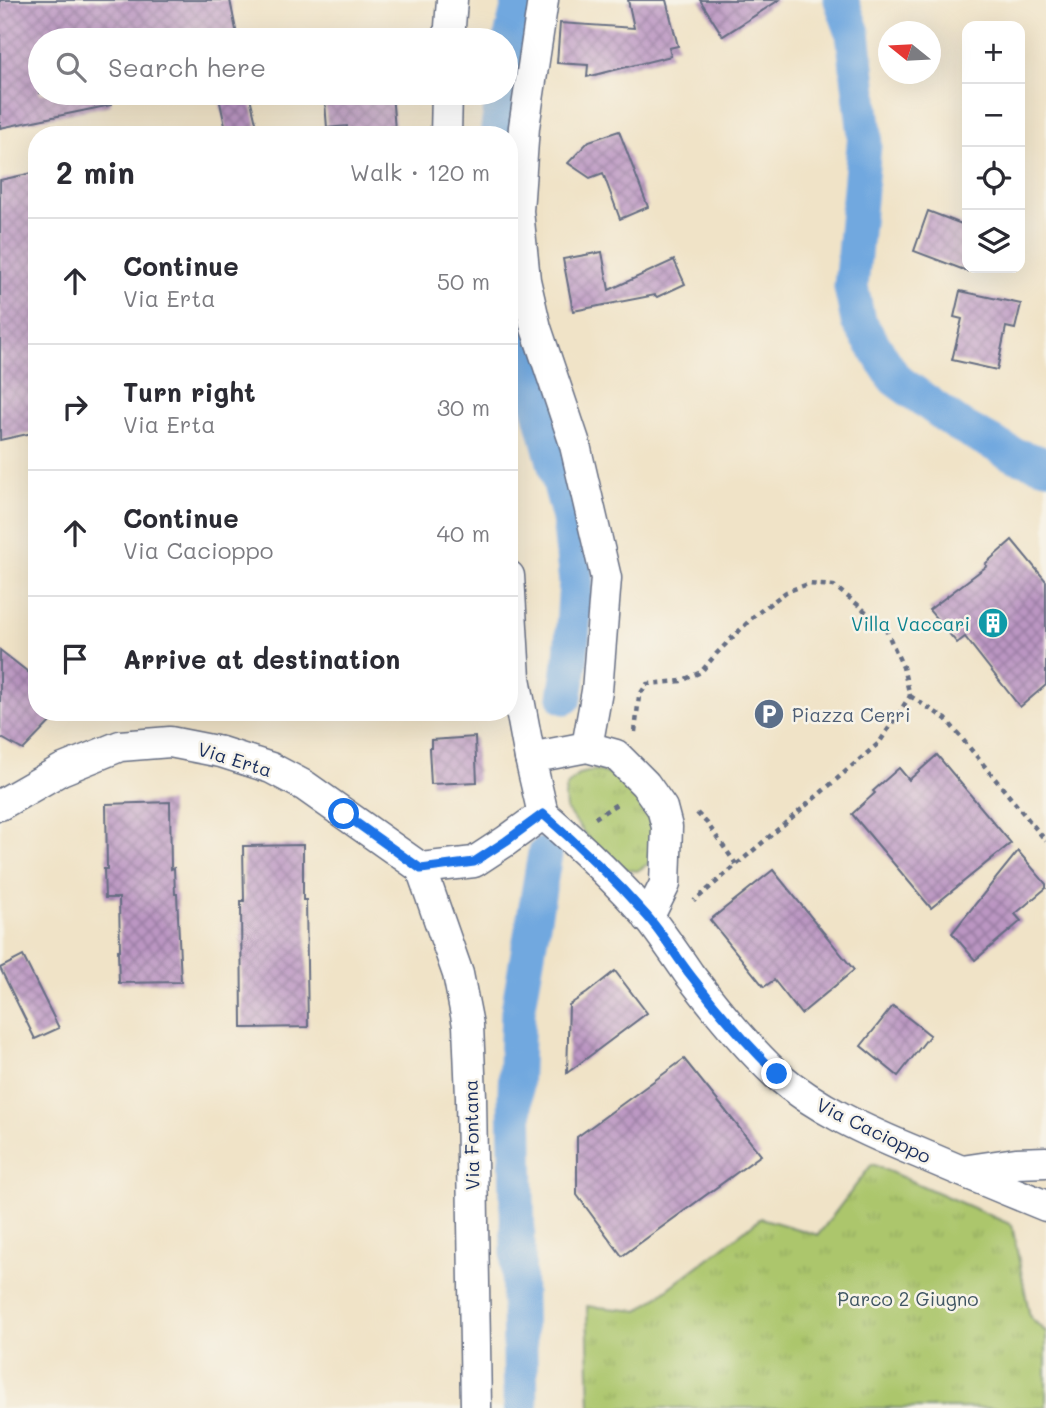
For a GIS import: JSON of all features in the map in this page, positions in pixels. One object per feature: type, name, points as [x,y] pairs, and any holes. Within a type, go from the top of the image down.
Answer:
[{"type":"street","points":[[450,28],[452,0]]},
{"type":"street","points":[[543,0],[524,127],[518,211],[525,280],[536,328],[574,441],[606,578],[597,691],[587,747]]},
{"type":"street","points":[[446,126],[447,105]]},
{"type":"street","points":[[518,694],[543,814],[570,838],[654,925]]},
{"type":"street","name":"Via Erta","points":[[0,805],[61,770],[120,746],[170,742],[221,751],[271,768],[305,786],[421,869]]},
{"type":"street","points":[[530,758],[587,747],[616,755],[645,784],[662,808],[667,827],[665,884],[654,925]]},
{"type":"street","points":[[421,869],[474,862],[543,814]]},
{"type":"street","name":"Via Fontana","points":[[421,869],[458,974],[468,1025],[476,1408]]},
{"type":"street","name":"Via Cacioppo","points":[[654,925],[691,976],[748,1045],[777,1074],[810,1098],[878,1136],[1046,1206]]},
{"type":"street","points":[[961,1171],[1046,1161]]},
{"type":"path","points":[[634,738],[639,696],[647,684],[681,681],[701,672],[716,653],[755,615],[786,592],[808,584],[834,586],[886,630],[903,667],[911,696],[946,719],[1046,841]]},
{"type":"path","points":[[654,925],[879,743],[911,696]]},
{"type":"path","points":[[587,822],[645,784]]},
{"type":"green space","points":[[596,770],[620,778],[650,807],[656,846],[648,864],[637,871],[619,868],[597,850],[566,809],[567,786],[579,774]]},
{"type":"green space","name":"Parco 2 Giugno","points":[[872,1164],[1012,1225],[1030,1317],[1046,1332],[1046,1408],[590,1408],[587,1306],[639,1311],[761,1218],[818,1235]]},
{"type":"building","points":[[0,0],[230,0],[236,28],[28,28],[28,105],[111,105],[0,128]]},
{"type":"building","points":[[628,0],[666,0],[678,46],[669,48],[671,56],[587,77],[588,65],[557,63],[560,23],[634,28]]},
{"type":"building","points":[[700,0],[779,0],[723,36]]},
{"type":"building","points":[[221,105],[252,105],[257,126],[225,126]]},
{"type":"building","points":[[325,105],[393,105],[395,126],[327,126]]},
{"type":"building","points":[[619,131],[648,207],[620,219],[603,173],[590,178],[568,163],[589,141]]},
{"type":"building","points":[[28,174],[28,434],[0,440],[0,180]]},
{"type":"building","points":[[928,211],[962,224],[962,269],[914,251]]},
{"type":"building","points":[[602,252],[609,290],[674,260],[685,284],[657,297],[655,295],[573,311],[563,259]]},
{"type":"building","points":[[960,291],[1021,304],[1015,329],[1006,327],[997,370],[952,360],[962,319],[954,317]]},
{"type":"building","name":"Villa Vaccari","points":[[1012,540],[1046,581],[1046,685],[1020,707],[965,637],[957,643],[929,610],[987,566],[985,564]]},
{"type":"building","points":[[0,650],[28,672],[28,721],[51,721],[23,750],[0,737]]},
{"type":"building","points":[[475,737],[477,782],[431,784],[431,740]]},
{"type":"building","points":[[937,755],[1011,843],[931,908],[852,814],[899,768],[909,780]]},
{"type":"building","points":[[170,802],[171,869],[174,868],[177,894],[181,982],[119,983],[119,898],[105,898],[106,804]]},
{"type":"building","points":[[303,845],[308,1027],[242,1028],[243,846]]},
{"type":"building","points":[[1018,851],[1046,884],[1046,888],[1015,914],[1021,921],[975,960],[952,933]]},
{"type":"building","points":[[773,870],[854,970],[801,1014],[774,980],[764,987],[710,920]]},
{"type":"building","points":[[23,956],[59,1028],[35,1039],[0,968]]},
{"type":"building","points":[[615,971],[647,1013],[567,1073],[569,1005]]},
{"type":"building","points":[[893,1006],[930,1035],[898,1076],[861,1046]]},
{"type":"building","points":[[684,1059],[761,1155],[622,1256],[577,1195],[577,1137]]},
{"type":"waterway","points":[[513,28],[520,0]]},
{"type":"waterway","points":[[841,0],[853,33],[865,134],[851,287],[858,321],[895,379],[957,424],[1014,455],[1046,465]]},
{"type":"waterway","points":[[498,126],[501,105]]},
{"type":"waterway","points":[[518,328],[569,518],[576,582],[571,657],[565,697]]},
{"type":"waterway","points":[[521,1408],[515,1094],[518,1011],[545,854]]},
{"type":"place","name":"Villa Vaccari","points":[[993,623]]},
{"type":"place","name":"Piazza Cerri","points":[[769,714]]},
{"type":"route","points":[[344,814],[421,869],[474,862],[543,814],[610,877],[648,918],[748,1045],[777,1074]]}]
